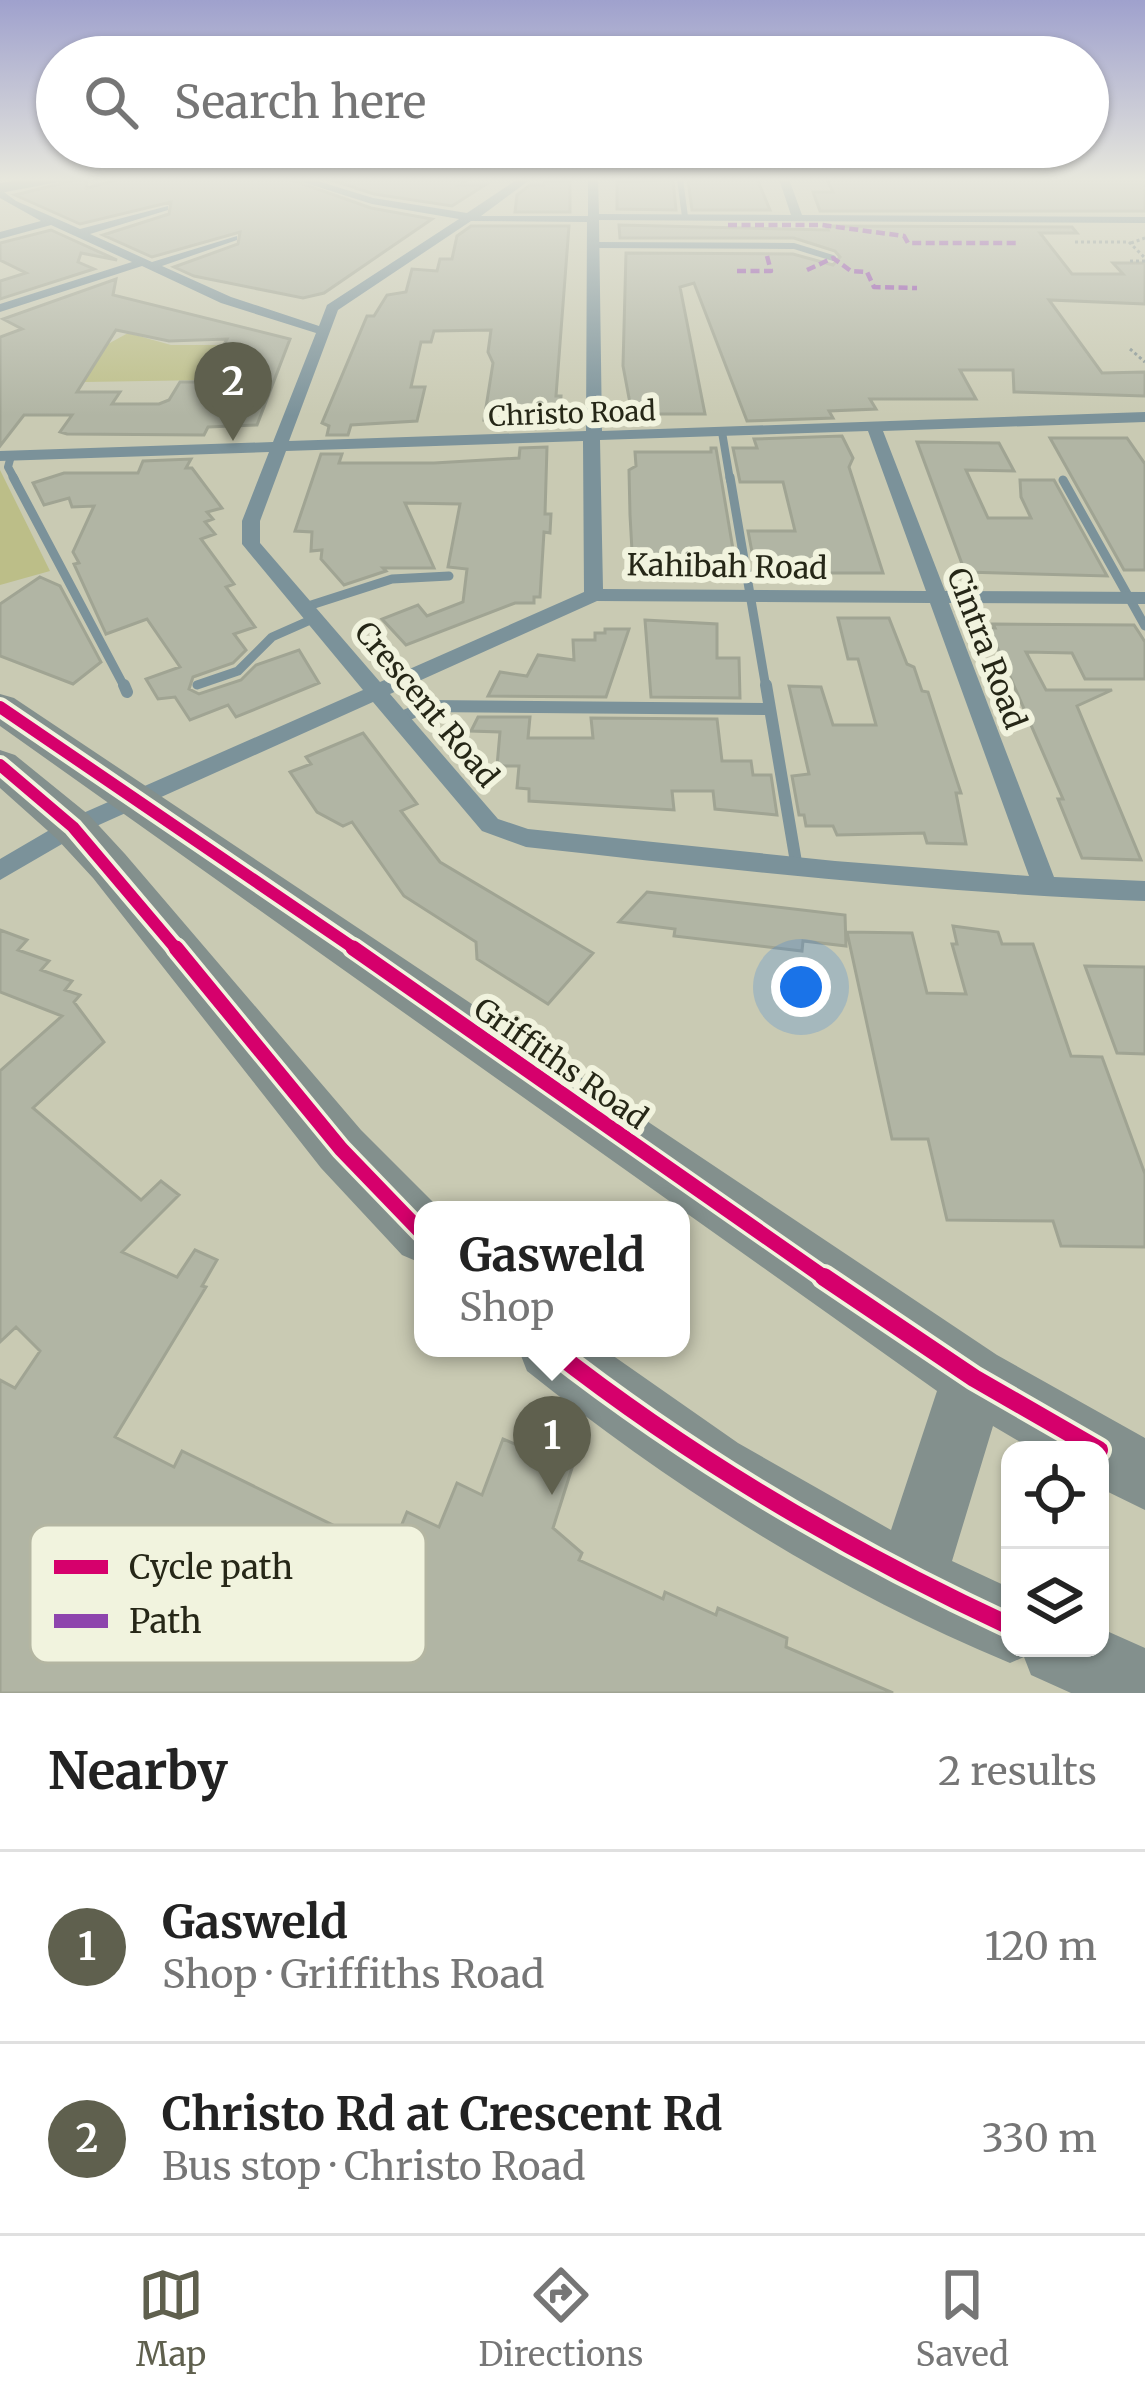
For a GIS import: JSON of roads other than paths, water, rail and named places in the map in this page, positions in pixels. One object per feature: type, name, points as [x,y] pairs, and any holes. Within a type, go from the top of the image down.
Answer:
[{"type":"highway","name":"Griffiths Road","points":[[0,707],[974,1378],[1084,1441]]},
{"type":"highway","points":[[0,765],[73,827],[193,964],[341,1149],[414,1225]]},
{"type":"highway","points":[[562,1357],[682,1447],[910,1581],[1001,1622]]},
{"type":"highway","points":[[910,1581],[974,1378]]},
{"type":"highway","name":"Griffiths Road","points":[[1109,1455],[1145,1476]]},
{"type":"highway","points":[[1078,1657],[1145,1687]]},
{"type":"street","points":[[134,258],[226,300],[322,332]]},
{"type":"street","points":[[0,308],[167,258]]},
{"type":"street","name":"Crescent Road","points":[[408,258],[332,308],[275,448],[251,521],[251,544],[490,825],[526,838],[798,869],[1046,889],[1145,891]]},
{"type":"street","points":[[592,258],[590,445],[595,595]]},
{"type":"street","name":"Christo Road","points":[[5,456],[1145,417]]},
{"type":"street","name":"Cintra Road","points":[[874,427],[1046,889]]},
{"type":"street","name":"Kahibah Road","points":[[0,871],[73,827],[595,595],[1137,598]]},
{"type":"lane","points":[[722,432],[798,869]]},
{"type":"lane","points":[[5,456],[127,692]]},
{"type":"lane","points":[[1063,479],[1137,598],[1145,626]]},
{"type":"lane","points":[[197,685],[238,670],[272,637],[310,612],[392,578],[449,576]]},
{"type":"lane","points":[[400,718],[428,706],[770,709]]},
{"type":"place","name":"Christo Rd at Crescent Rd","points":[[233,441]]},
{"type":"place","name":"Gasweld","points":[[552,1495]]}]
